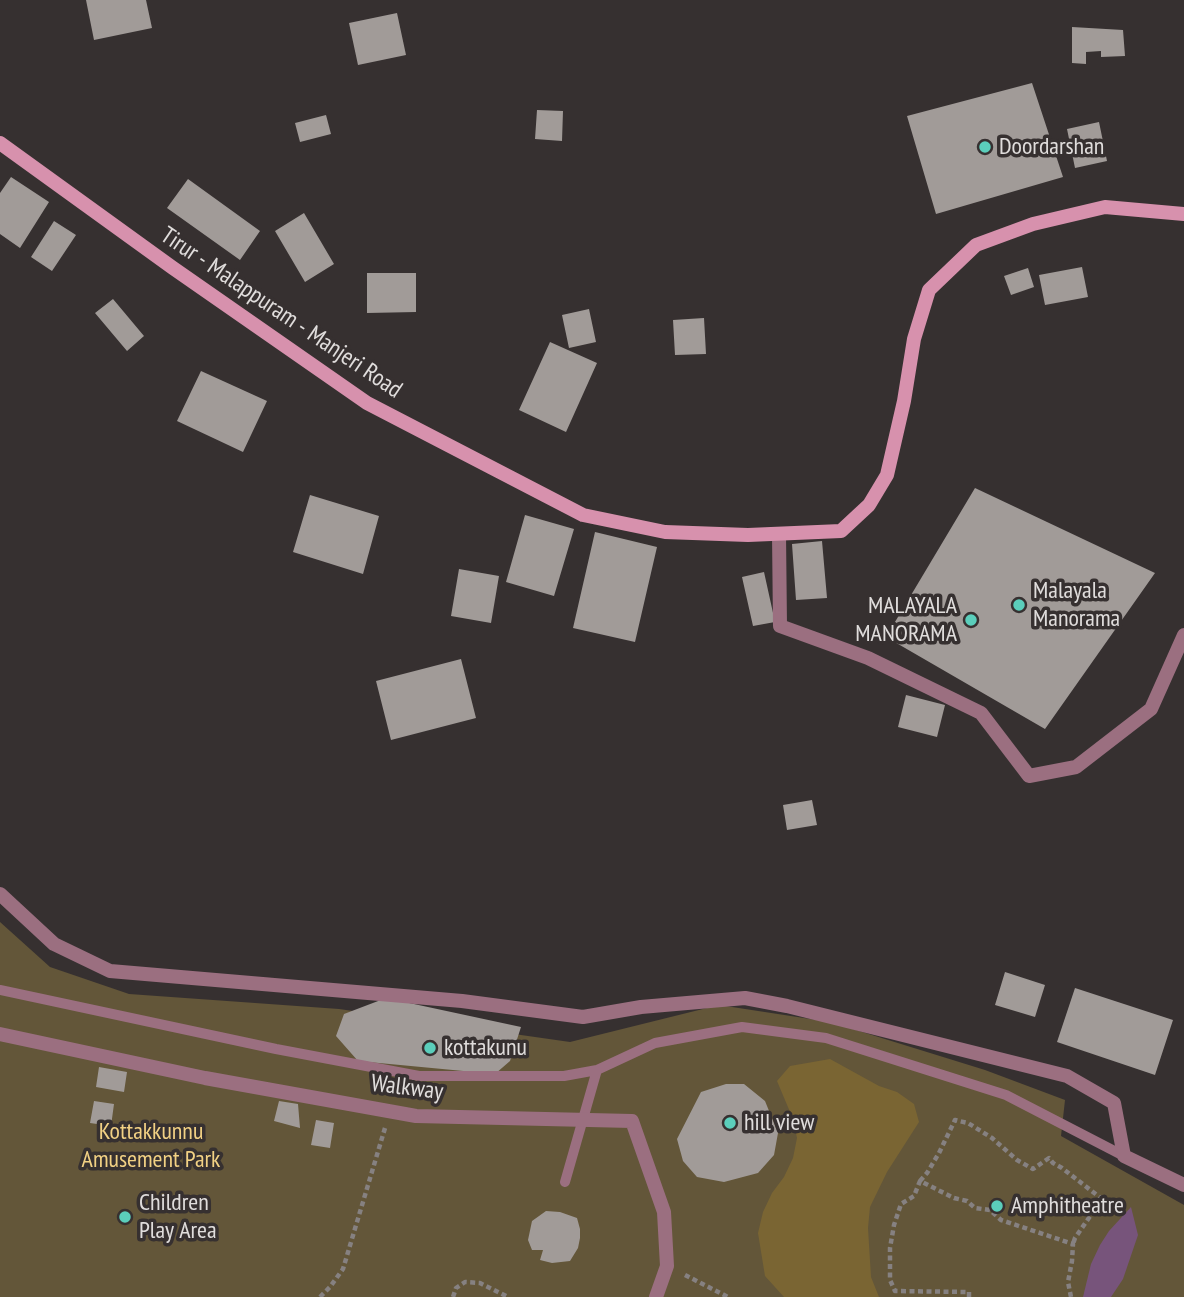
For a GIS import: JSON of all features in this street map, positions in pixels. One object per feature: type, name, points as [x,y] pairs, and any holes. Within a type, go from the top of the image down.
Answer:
[{"type":"main road","name":"Tirur - Malappuram - Manjeri Road","points":[[0,143],[366,403],[583,515],[665,532],[748,535],[841,531],[869,505],[887,475],[904,401],[914,339],[929,290],[976,245],[1033,224],[1105,207],[1184,214]]},
{"type":"street","points":[[779,534],[779,625],[868,658],[981,713],[1029,776],[1076,767],[1151,709],[1184,635]]},
{"type":"street","points":[[0,894],[54,944],[110,971],[462,1001],[583,1017],[641,1007],[745,998],[787,1006],[1067,1076],[1114,1103],[1124,1156],[1184,1185]]},
{"type":"street","name":"Walkway","points":[[0,1034],[205,1078],[416,1116],[632,1121],[664,1212],[667,1266],[656,1297]]},
{"type":"lane","points":[[0,990],[276,1049],[419,1076],[564,1076],[597,1070],[655,1043],[742,1027],[826,1038],[1006,1095],[1124,1156]]},
{"type":"lane","points":[[565,1182],[597,1070]]},
{"type":"path","points":[[320,1297],[343,1269],[390,1111]]},
{"type":"path","points":[[969,1297],[969,1292],[895,1291],[890,1280],[890,1248],[901,1204],[914,1196],[955,1119],[968,1123],[992,1138],[1032,1169],[1049,1158],[1102,1199],[1073,1244],[1068,1282],[1071,1297]]},
{"type":"path","points":[[920,1181],[967,1201],[975,1208],[990,1210],[1001,1220],[1073,1244]]},
{"type":"path","points":[[691,1278],[728,1297]]},
{"type":"path","points":[[453,1297],[456,1288],[465,1282],[480,1283],[508,1297]]},
{"type":"green space","name":"Kottakkunnu Amusement Park","points":[[0,922],[50,967],[129,994],[339,1009],[570,1042],[719,1005],[830,1022],[985,1070],[1065,1100],[1061,1136],[1184,1205],[1184,1297],[0,1297]]},
{"type":"shaded area","points":[[830,1059],[879,1086],[897,1092],[914,1104],[919,1122],[887,1172],[870,1207],[868,1228],[871,1277],[879,1297],[784,1297],[765,1276],[758,1233],[763,1212],[793,1158],[797,1138],[793,1119],[777,1081],[790,1066]]},
{"type":"shaded area","points":[[1131,1207],[1138,1235],[1123,1279],[1111,1297],[1083,1297],[1091,1264],[1100,1245]]},
{"type":"building","points":[[86,0],[146,0],[152,28],[94,40]]},
{"type":"building","points":[[397,13],[406,55],[358,65],[349,23]]},
{"type":"building","points":[[1072,27],[1123,30],[1125,56],[1101,57],[1101,51],[1086,52],[1086,64],[1072,63]]},
{"type":"building","name":"Doordarshan","points":[[1032,83],[1063,177],[936,214],[907,116]]},
{"type":"building","points":[[537,110],[563,111],[562,141],[535,139]]},
{"type":"building","points":[[326,115],[331,134],[300,142],[295,123]]},
{"type":"building","points":[[1099,122],[1107,161],[1075,168],[1067,129]]},
{"type":"building","points":[[11,177],[49,202],[20,248],[0,234],[0,193]]},
{"type":"building","points":[[188,179],[260,231],[240,260],[167,208]]},
{"type":"building","points":[[304,213],[334,264],[305,282],[275,231]]},
{"type":"building","points":[[54,221],[76,235],[52,271],[31,257]]},
{"type":"building","points":[[1082,267],[1088,297],[1045,305],[1039,275]]},
{"type":"building","points":[[1028,268],[1034,287],[1011,295],[1004,276]]},
{"type":"building","points":[[367,273],[416,273],[416,312],[367,313]]},
{"type":"building","points":[[113,299],[144,336],[127,351],[95,313]]},
{"type":"building","points":[[589,309],[596,342],[569,348],[562,315]]},
{"type":"building","points":[[704,318],[706,354],[675,355],[673,320]]},
{"type":"building","points":[[550,342],[597,363],[566,432],[519,410]]},
{"type":"building","points":[[201,371],[267,401],[243,452],[177,421]]},
{"type":"building","name":"Malayala Manorama","points":[[975,488],[1155,573],[1045,729],[886,637]]},
{"type":"building","points":[[310,495],[379,516],[363,574],[293,552]]},
{"type":"building","points":[[525,515],[574,529],[554,596],[506,582]]},
{"type":"building","points":[[595,532],[657,547],[635,642],[573,628]]},
{"type":"building","points":[[822,541],[827,598],[796,600],[792,544]]},
{"type":"building","points":[[459,569],[499,576],[491,623],[451,616]]},
{"type":"building","points":[[764,572],[775,622],[753,626],[742,577]]},
{"type":"building","points":[[461,659],[476,718],[391,740],[376,681]]},
{"type":"building","points":[[906,695],[945,705],[937,737],[898,727]]},
{"type":"building","points":[[812,800],[817,825],[787,830],[783,805]]},
{"type":"building","points":[[1005,972],[1045,985],[1035,1017],[995,1005]]},
{"type":"building","points":[[1075,988],[1173,1020],[1155,1075],[1057,1042]]},
{"type":"building","name":"kottakunu","points":[[386,998],[521,1027],[510,1061],[495,1074],[358,1061],[336,1036],[344,1014]]},
{"type":"building","points":[[99,1067],[127,1072],[124,1092],[96,1087]]},
{"type":"building","name":"hill view","points":[[726,1084],[744,1084],[765,1101],[778,1133],[774,1155],[758,1173],[724,1182],[697,1177],[683,1161],[677,1139],[701,1092]]},
{"type":"building","points":[[94,1101],[114,1104],[111,1126],[90,1123]]},
{"type":"building","points":[[279,1101],[298,1104],[300,1128],[274,1121]]},
{"type":"building","points":[[316,1120],[334,1123],[330,1148],[311,1145]]},
{"type":"building","points":[[546,1211],[560,1212],[577,1218],[580,1238],[578,1248],[570,1261],[552,1263],[540,1260],[543,1250],[532,1250],[528,1240],[532,1221]]},
{"type":"place","name":"Doordarshan","points":[[985,147]]},
{"type":"place","name":"Malayala Manorama","points":[[1019,605]]},
{"type":"place","name":"MALAYALA MANORAMA","points":[[971,620]]},
{"type":"place","name":"kottakunu","points":[[430,1048]]},
{"type":"place","name":"hill view","points":[[730,1123]]},
{"type":"place","name":"Amphitheatre","points":[[997,1206]]},
{"type":"place","name":"Children Play Area","points":[[125,1217]]}]
